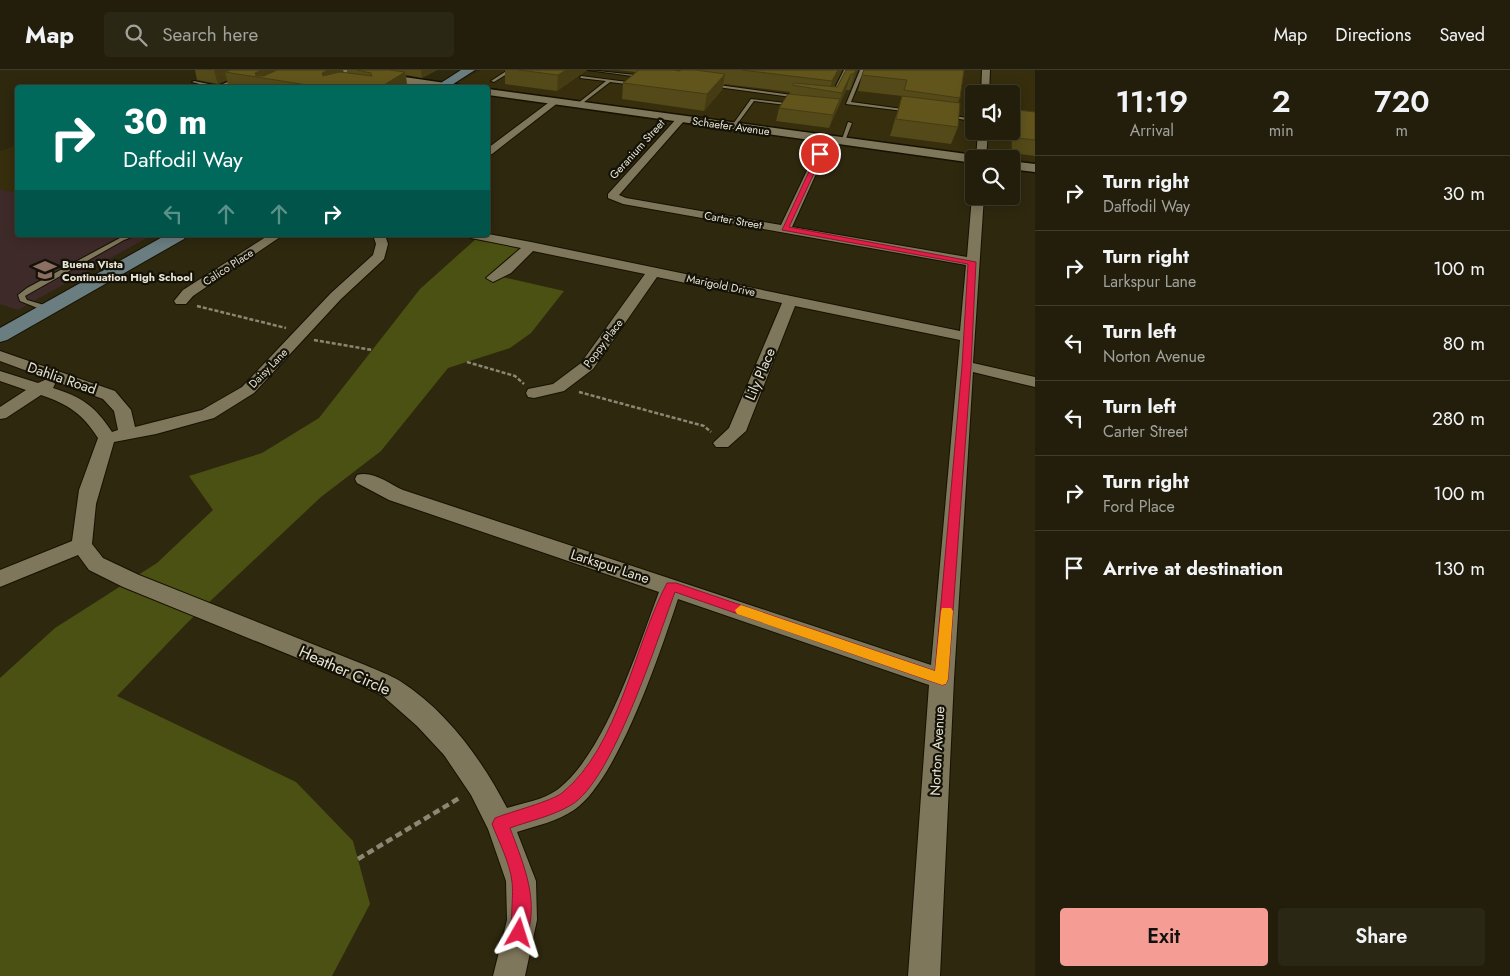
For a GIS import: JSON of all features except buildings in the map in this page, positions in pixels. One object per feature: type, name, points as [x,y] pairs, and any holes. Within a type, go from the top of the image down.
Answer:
[{"type":"main road","points":[[442,85],[469,70]]},
{"type":"main road","points":[[0,336],[165,237]]},
{"type":"street","points":[[335,70],[434,85]]},
{"type":"street","points":[[985,85],[986,70]]},
{"type":"street","name":"Schaefer Avenue","points":[[490,86],[555,102],[965,158]]},
{"type":"street","points":[[490,151],[555,102]]},
{"type":"street","name":"Geranium Street","points":[[612,196],[681,119]]},
{"type":"street","points":[[785,229],[820,154]]},
{"type":"street","points":[[1020,166],[1035,168]]},
{"type":"street","name":"Carter Street","points":[[612,196],[623,201],[972,262]]},
{"type":"street","name":"Norton Avenue","points":[[924,976],[942,679],[977,205]]},
{"type":"street","name":"Calico Place","points":[[181,301],[188,292],[274,237]]},
{"type":"street","name":"Daisy Lane","points":[[108,438],[208,414],[248,390],[302,332],[379,256],[382,244],[380,237]]},
{"type":"street","name":"Marigold Drive","points":[[485,237],[791,299],[966,337]]},
{"type":"street","points":[[493,278],[506,270],[531,246]]},
{"type":"street","name":"Poppy Place","points":[[534,393],[558,388],[588,366],[654,271]]},
{"type":"street","name":"Lily Place","points":[[722,443],[736,431],[791,299]]},
{"type":"street","name":"Dahlia Road","points":[[0,356],[108,395],[122,410],[128,434]]},
{"type":"street","points":[[966,366],[1035,382]]},
{"type":"street","name":"Dahlia Road","points":[[0,376],[65,397],[92,414],[108,438]]},
{"type":"street","points":[[0,414],[59,376]]},
{"type":"street","points":[[0,579],[82,545],[81,526],[87,494],[108,438]]},
{"type":"street","name":"Larkspur Lane","points":[[364,479],[396,495],[672,586],[942,679]]},
{"type":"street","name":"Heather Circle","points":[[82,545],[96,564],[131,581],[356,672],[392,689],[426,718],[453,747],[481,786],[500,824],[521,881],[522,920],[509,976]]},
{"type":"street","points":[[500,824],[566,800],[594,770],[622,713],[672,586]]},
{"type":"lane","points":[[226,85],[260,70],[268,71]]},
{"type":"lane","points":[[490,86],[511,70]]},
{"type":"lane","points":[[590,70],[665,80]]},
{"type":"lane","points":[[655,78],[665,70]]},
{"type":"lane","points":[[834,93],[846,70]]},
{"type":"lane","points":[[862,70],[848,103],[912,112]]},
{"type":"lane","points":[[344,79],[357,73]]},
{"type":"lane","points":[[581,77],[636,84]]},
{"type":"lane","points":[[579,105],[608,81]]},
{"type":"lane","points":[[194,82],[211,85]]},
{"type":"lane","points":[[704,84],[801,97]]},
{"type":"lane","points":[[733,126],[753,100],[798,105]]},
{"type":"lane","points":[[939,115],[965,119]]},
{"type":"lane","points":[[1020,115],[1035,116]]},
{"type":"lane","points":[[843,141],[850,122]]},
{"type":"lane","points":[[48,309],[24,301],[21,296],[46,280],[128,237]]},
{"type":"path","points":[[181,301],[302,332],[313,340],[372,350]]},
{"type":"path","points":[[468,362],[515,376],[534,393]]},
{"type":"path","points":[[576,391],[704,426],[722,443]]},
{"type":"path","points":[[358,859],[481,786]]},
{"type":"shaded area","points":[[481,70],[1035,70],[1035,164],[1020,162],[1020,150],[965,150],[965,154],[490,88],[490,85],[457,83]]},
{"type":"shaded area","points":[[15,146],[15,193],[0,189],[0,151]]},
{"type":"shaded area","name":"Buena Vista Continuation High School","points":[[0,189],[15,193],[15,237],[148,237],[18,310],[0,304]]},
{"type":"green space","points":[[477,238],[520,246],[502,277],[564,291],[531,333],[510,348],[448,368],[381,451],[321,497],[188,622],[117,696],[296,782],[353,841],[370,904],[332,976],[0,976],[0,678],[55,628],[157,563],[213,510],[189,476],[262,453],[319,418],[420,289]]},
{"type":"slow traffic","points":[[741,610],[942,679],[947,611]]},
{"type":"place","name":"Buena Vista Continuation High School","points":[[45,270]]},
{"type":"route","points":[[519,933],[522,920],[521,881],[500,824],[566,800],[594,770],[622,713],[660,622],[672,586],[942,679],[972,262],[785,229],[820,154]]}]
